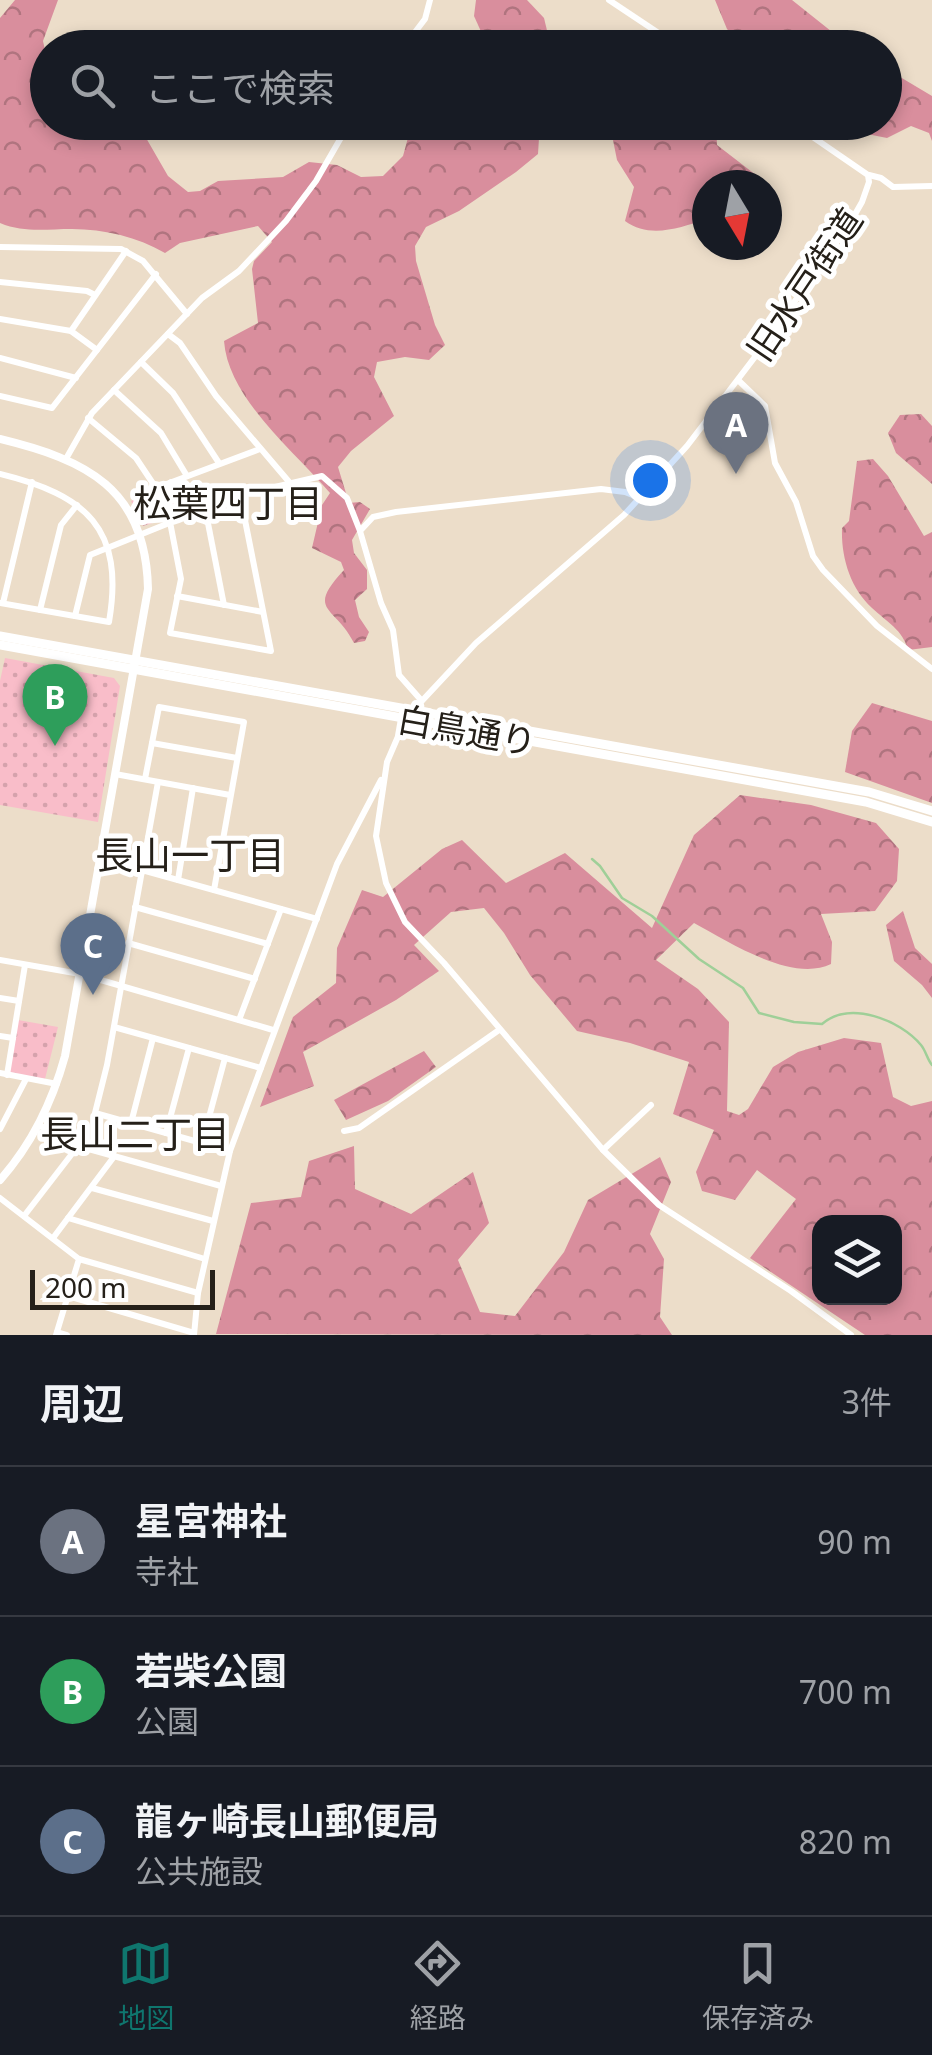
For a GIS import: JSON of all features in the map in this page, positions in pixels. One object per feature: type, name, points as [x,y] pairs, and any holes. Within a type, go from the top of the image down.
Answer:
[{"type":"main road","name":"白鳥通り","points":[[0,636],[135,665],[869,792],[932,811]]},
{"type":"main road","name":"白鳥通り","points":[[0,646],[135,665]]},
{"type":"main road","name":"白鳥通り","points":[[410,714],[866,802],[932,822]]},
{"type":"street","points":[[416,30],[425,19],[430,0]]},
{"type":"street","points":[[609,0],[654,30]]},
{"type":"street","points":[[67,457],[88,418],[114,390],[187,314],[239,271],[286,222],[339,140]]},
{"type":"street","name":"旧水戸街道","points":[[384,774],[397,734],[421,700],[476,643],[640,498],[687,446],[850,222],[862,202],[868,175],[817,140]]},
{"type":"street","points":[[868,175],[893,187],[932,186]]},
{"type":"street","points":[[1,249],[126,251],[156,274],[187,314]]},
{"type":"street","points":[[71,331],[126,251]]},
{"type":"street","points":[[0,396],[52,408],[156,274]]},
{"type":"street","points":[[0,282],[95,295]]},
{"type":"street","points":[[0,319],[71,331],[97,350]]},
{"type":"street","points":[[168,334],[180,343],[216,396],[290,483]]},
{"type":"street","points":[[0,358],[76,378]]},
{"type":"street","points":[[141,362],[173,392],[219,463]]},
{"type":"street","points":[[738,380],[764,406],[775,463],[796,502],[813,556],[877,626],[932,669]]},
{"type":"street","points":[[114,390],[161,433],[187,476]]},
{"type":"street","points":[[88,418],[136,458],[156,488],[260,448]]},
{"type":"street","points":[[0,439],[67,457],[88,468],[112,490],[138,535],[148,589],[57,1084],[26,1148],[0,1180]]},
{"type":"street","points":[[0,474],[32,482],[60,492],[78,505],[108,547],[114,580],[109,622],[1,603],[32,482]]},
{"type":"street","points":[[75,616],[90,555],[240,494],[322,476],[347,498],[393,630],[398,675],[421,700]]},
{"type":"street","points":[[171,482],[184,516]]},
{"type":"street","points":[[360,531],[373,517],[396,512],[601,490],[640,498]]},
{"type":"street","points":[[170,522],[180,579],[170,633],[271,651],[240,494]]},
{"type":"street","points":[[40,610],[61,525],[78,505]]},
{"type":"street","points":[[204,508],[224,605]]},
{"type":"street","points":[[177,596],[264,612]]},
{"type":"street","points":[[145,779],[158,707],[244,722],[214,890]]},
{"type":"street","points":[[152,743],[237,758]]},
{"type":"street","points":[[115,774],[230,795]]},
{"type":"street","points":[[68,1296],[194,1334],[198,1292],[230,1151],[337,864],[384,774]]},
{"type":"street","points":[[384,774],[376,836],[392,900],[405,922],[603,1150],[659,1205],[791,1291],[848,1334]]},
{"type":"street","points":[[158,782],[95,1113],[230,1151]]},
{"type":"street","points":[[178,880],[193,788]]},
{"type":"street","points":[[142,870],[317,919]]},
{"type":"street","points":[[135,907],[268,944]]},
{"type":"street","points":[[239,1020],[282,909]]},
{"type":"street","points":[[128,943],[254,979]]},
{"type":"street","points":[[0,960],[80,974],[273,1030]]},
{"type":"street","points":[[25,964],[3,1074],[57,1084]]},
{"type":"street","points":[[0,998],[19,1001]]},
{"type":"street","points":[[114,1027],[261,1068]]},
{"type":"street","points":[[344,1131],[359,1128],[499,1030]]},
{"type":"street","points":[[0,1036],[13,1038]]},
{"type":"street","points":[[131,1123],[153,1038]]},
{"type":"street","points":[[166,1133],[189,1048]]},
{"type":"street","points":[[202,1143],[225,1058]]},
{"type":"street","points":[[0,1129],[26,1078]]},
{"type":"street","points":[[603,1150],[651,1105]]},
{"type":"street","points":[[39,1125],[78,1146],[113,1158],[221,1186]]},
{"type":"street","points":[[24,1216],[78,1146]]},
{"type":"street","points":[[54,1238],[113,1158]]},
{"type":"street","points":[[92,1188],[213,1221]]},
{"type":"street","points":[[0,1198],[80,1260],[198,1292]]},
{"type":"street","points":[[68,1218],[205,1259]]},
{"type":"street","points":[[66,1335],[57,1334],[80,1260]]},
{"type":"shaded area","points":[[168,486],[180,512],[143,526],[131,501]]},
{"type":"shaded area","points":[[5,658],[114,678],[120,686],[98,822],[0,805],[0,681]]},
{"type":"shaded area","points":[[18,1020],[58,1027],[45,1079],[8,1074]]},
{"type":"green space","points":[[15,0],[58,0],[47,30],[30,30],[30,140],[147,140],[168,176],[188,192],[200,191],[218,181],[283,177],[309,162],[337,165],[361,177],[383,176],[403,156],[407,140],[539,140],[538,154],[516,172],[459,211],[426,227],[415,246],[416,261],[445,345],[429,360],[405,357],[377,362],[374,377],[394,416],[351,451],[338,467],[349,503],[360,502],[370,509],[352,540],[354,553],[367,570],[367,589],[355,600],[359,617],[369,632],[365,641],[354,643],[325,602],[326,594],[344,570],[341,562],[312,548],[322,505],[330,493],[265,423],[237,383],[228,362],[224,341],[258,323],[252,269],[254,261],[272,242],[258,226],[180,243],[165,253],[144,242],[108,232],[26,229],[0,223],[0,18]]},
{"type":"green space","points":[[476,0],[527,0],[544,18],[547,30],[480,30],[474,16]]},
{"type":"green space","points":[[715,0],[792,0],[830,30],[728,30]]},
{"type":"green space","points":[[902,78],[932,96],[932,141],[929,133],[911,126],[902,130]]},
{"type":"green space","points":[[613,140],[717,140],[717,145],[749,170],[692,170],[692,224],[665,230],[644,230],[625,221],[634,187],[617,160]]},
{"type":"green space","points":[[921,414],[932,426],[932,484],[896,453],[888,433],[900,415]]},
{"type":"green space","points":[[873,459],[888,476],[924,536],[932,532],[932,647],[908,650],[898,632],[864,600],[848,571],[842,528],[849,521],[857,461]]},
{"type":"green space","points":[[872,703],[932,721],[932,803],[845,772],[852,731]]},
{"type":"green space","points":[[740,795],[811,805],[876,823],[899,849],[897,881],[875,911],[821,914],[832,942],[831,964],[798,968],[780,964],[694,923],[656,960],[698,989],[729,1022],[727,1111],[739,1115],[748,1109],[773,1067],[798,1052],[844,1038],[881,1043],[893,1097],[911,1106],[932,1101],[932,1335],[865,1335],[820,1305],[902,1305],[902,1215],[812,1215],[812,1300],[750,1258],[796,1199],[757,1170],[735,1200],[702,1191],[696,1172],[714,1130],[673,1114],[689,1062],[577,1031],[530,975],[484,908],[451,912],[414,945],[439,971],[303,1052],[314,1086],[260,1107],[293,1017],[336,983],[337,948],[362,890],[383,897],[442,849],[462,840],[506,883],[565,853],[652,928],[694,835]]},
{"type":"green space","points":[[903,911],[915,948],[932,964],[932,998],[894,961],[886,925]]},
{"type":"green space","points":[[424,1051],[436,1067],[388,1101],[346,1120],[334,1100]]},
{"type":"green space","points":[[354,1146],[355,1189],[411,1214],[473,1172],[489,1223],[458,1260],[480,1312],[515,1316],[564,1252],[588,1200],[660,1157],[671,1182],[650,1234],[664,1259],[660,1317],[672,1335],[216,1334],[251,1203],[301,1197],[309,1161]]},
{"type":"waterway","points":[[592,859],[622,898],[652,916],[699,959],[743,988],[759,1013],[822,1024],[846,1014],[874,1016],[912,1036],[932,1065]]},
{"type":"place","name":"星宮神社","points":[[736,474]]},
{"type":"place","name":"若柴公園","points":[[55,746]]},
{"type":"place","name":"龍ヶ崎長山郵便局","points":[[93,995]]},
{"type":"district","name":"松葉四丁目","points":[[228,502]]},
{"type":"district","name":"長山一丁目","points":[[190,854]]},
{"type":"district","name":"長山二丁目","points":[[135,1133]]}]
